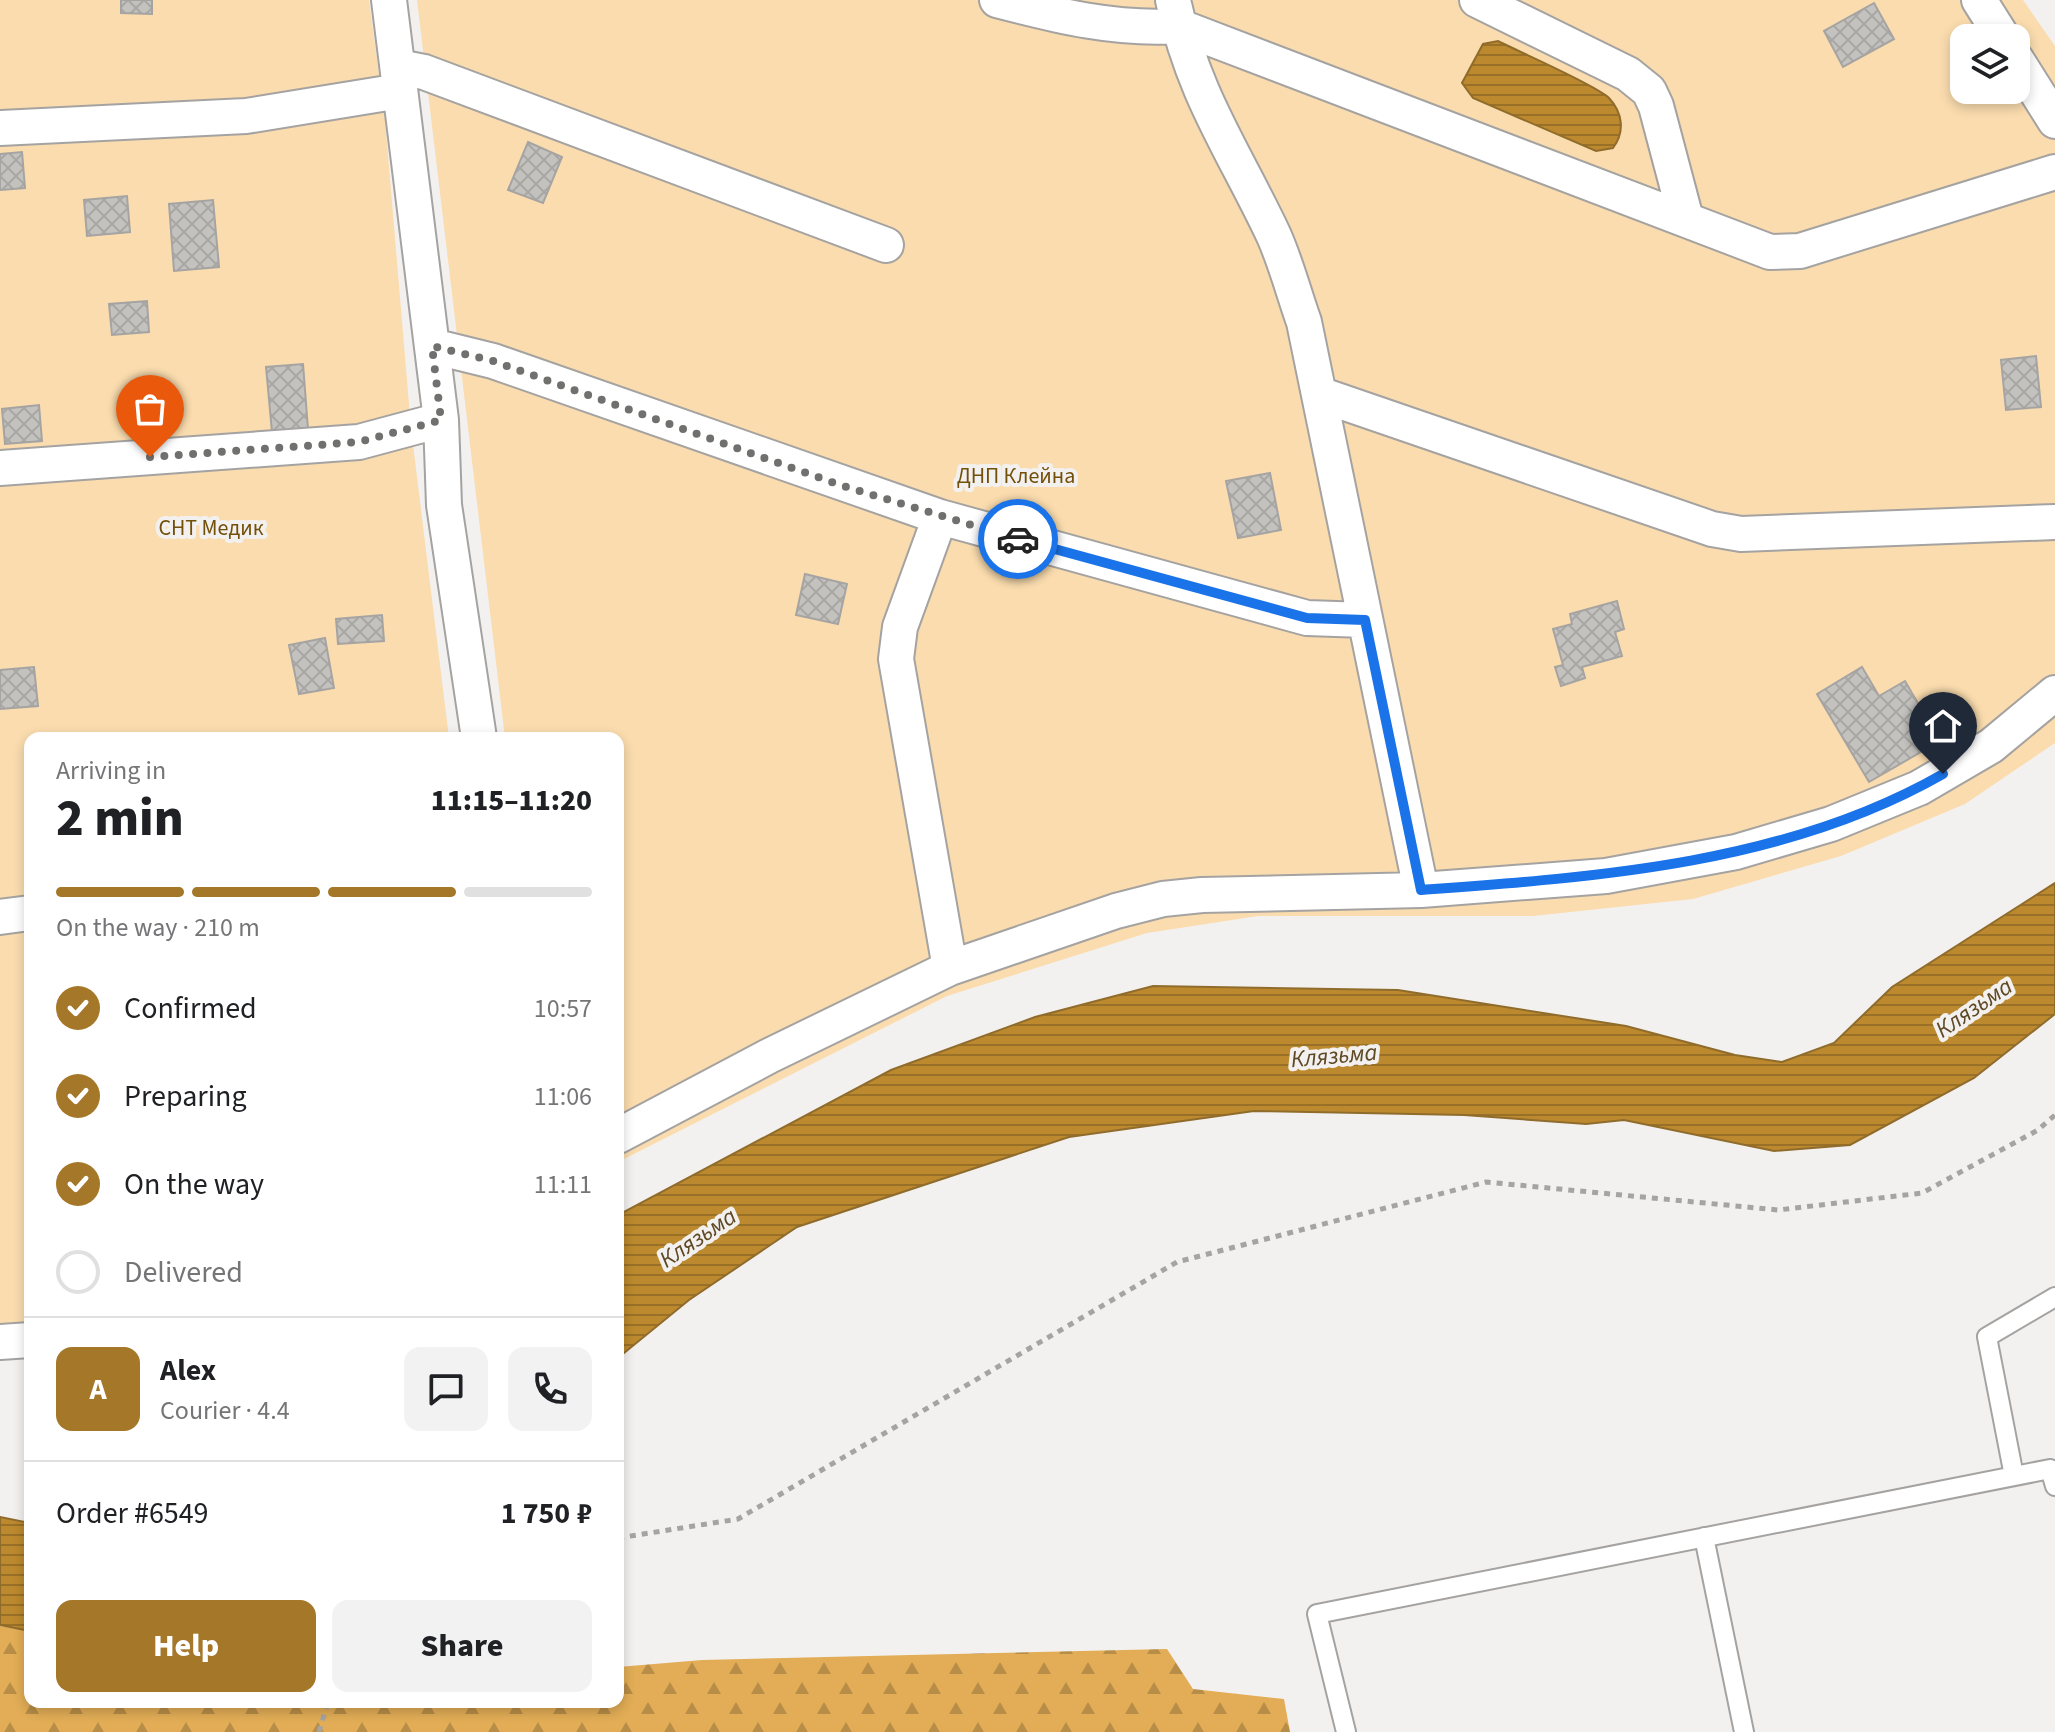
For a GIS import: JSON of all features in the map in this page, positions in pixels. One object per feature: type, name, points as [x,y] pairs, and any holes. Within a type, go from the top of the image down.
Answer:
[{"type":"street","points":[[389,0],[441,420],[444,505],[478,732]]},
{"type":"street","points":[[997,0],[1094,24],[1139,28],[1176,13],[1770,252],[1800,251],[2055,172]]},
{"type":"street","points":[[1477,0],[1628,74],[1649,91],[1667,136],[1686,219]]},
{"type":"street","points":[[1979,0],[1994,24]]},
{"type":"street","points":[[1176,13],[1190,69],[1208,112],[1275,237],[1304,322],[1421,890]]},
{"type":"street","points":[[0,128],[246,116],[399,79],[439,78],[886,245]]},
{"type":"street","points":[[2030,81],[2055,121]]},
{"type":"street","points":[[432,346],[493,361],[940,517],[1307,618],[1365,620]]},
{"type":"street","points":[[1319,394],[1712,529],[1741,534],[2055,522]]},
{"type":"street","points":[[0,468],[359,442],[441,420]]},
{"type":"street","points":[[940,517],[900,627],[896,659],[950,968]]},
{"type":"street","points":[[624,1133],[769,1056],[950,968],[1116,911],[1163,899],[1421,890],[1606,876],[1736,852],[1831,824],[1919,788],[1991,746],[2055,693]]},
{"type":"street","points":[[0,917],[24,914]]},
{"type":"street","points":[[0,1342],[24,1340]]},
{"type":"lane","points":[[2014,1476],[1987,1337],[2055,1297]]},
{"type":"lane","points":[[1346,1732],[1317,1614],[2050,1469],[2055,1486]]},
{"type":"lane","points":[[1704,1537],[1744,1732]]},
{"type":"path","points":[[624,1537],[738,1519],[1177,1262],[1486,1182],[1778,1210],[1922,1193],[2038,1130],[2055,1115]]},
{"type":"path","points":[[319,1732],[326,1708]]},
{"type":"green space","name":"СНТ Медик","points":[[0,0],[369,0],[385,119],[411,428],[448,732],[24,732],[24,1357],[0,1358]]},
{"type":"green space","name":"ДНП Клейна","points":[[417,0],[2023,0],[2055,46],[2055,743],[1965,804],[1841,856],[1693,899],[1533,916],[1258,916],[1147,933],[947,996],[624,1159],[624,732],[504,732]]},
{"type":"green space","points":[[0,1626],[24,1630],[24,1708],[624,1708],[624,1666],[702,1660],[1167,1649],[1193,1689],[1284,1699],[1290,1732],[0,1732]]},
{"type":"water","points":[[1498,41],[1574,77],[1609,98],[1621,123],[1613,148],[1596,151],[1473,98],[1462,83],[1483,44]]},
{"type":"water","name":"Клязьма","points":[[2055,883],[2055,1014],[1974,1078],[1850,1145],[1774,1151],[1624,1120],[1586,1124],[1464,1115],[1254,1111],[1069,1137],[797,1227],[689,1300],[624,1353],[624,1212],[891,1070],[1035,1017],[1153,986],[1398,990],[1626,1026],[1735,1055],[1782,1062],[1834,1043],[1892,987]]},
{"type":"water","points":[[0,1517],[24,1522],[24,1630],[0,1625]]},
{"type":"building","points":[[121,0],[152,0],[152,14],[121,13]]},
{"type":"building","points":[[1874,3],[1894,39],[1843,67],[1824,31]]},
{"type":"building","points":[[528,142],[562,157],[543,203],[508,190]]},
{"type":"building","points":[[22,152],[25,188],[0,190],[0,154]]},
{"type":"building","points":[[127,196],[130,232],[87,236],[84,200]]},
{"type":"building","points":[[213,200],[219,267],[174,271],[169,204]]},
{"type":"building","points":[[147,301],[149,332],[112,335],[109,304]]},
{"type":"building","points":[[2036,356],[2041,407],[2006,410],[2001,360]]},
{"type":"building","points":[[303,364],[308,429],[272,432],[266,367]]},
{"type":"building","points":[[39,405],[42,441],[5,444],[2,409]]},
{"type":"building","points":[[1270,473],[1281,530],[1238,538],[1226,481]]},
{"type":"building","points":[[805,574],[847,584],[838,624],[796,615]]},
{"type":"building","points":[[1617,601],[1624,629],[1615,632],[1622,656],[1582,667],[1585,678],[1561,686],[1555,667],[1563,665],[1553,629],[1572,624],[1570,614]]},
{"type":"building","points":[[382,615],[384,641],[338,644],[336,619]]},
{"type":"building","points":[[325,638],[334,688],[299,694],[289,645]]},
{"type":"building","points":[[34,667],[38,706],[0,709],[0,670]]},
{"type":"building","points":[[1862,667],[1879,696],[1905,681],[1940,741],[1869,782],[1817,694]]},
{"type":"way so far","points":[[150,457],[359,442],[441,420],[432,346],[493,361],[840,485],[1018,539]]},
{"type":"route","points":[[1018,539],[1307,618],[1365,620],[1421,890],[1606,876],[1736,852],[1831,824],[1919,788],[1943,774]]}]
